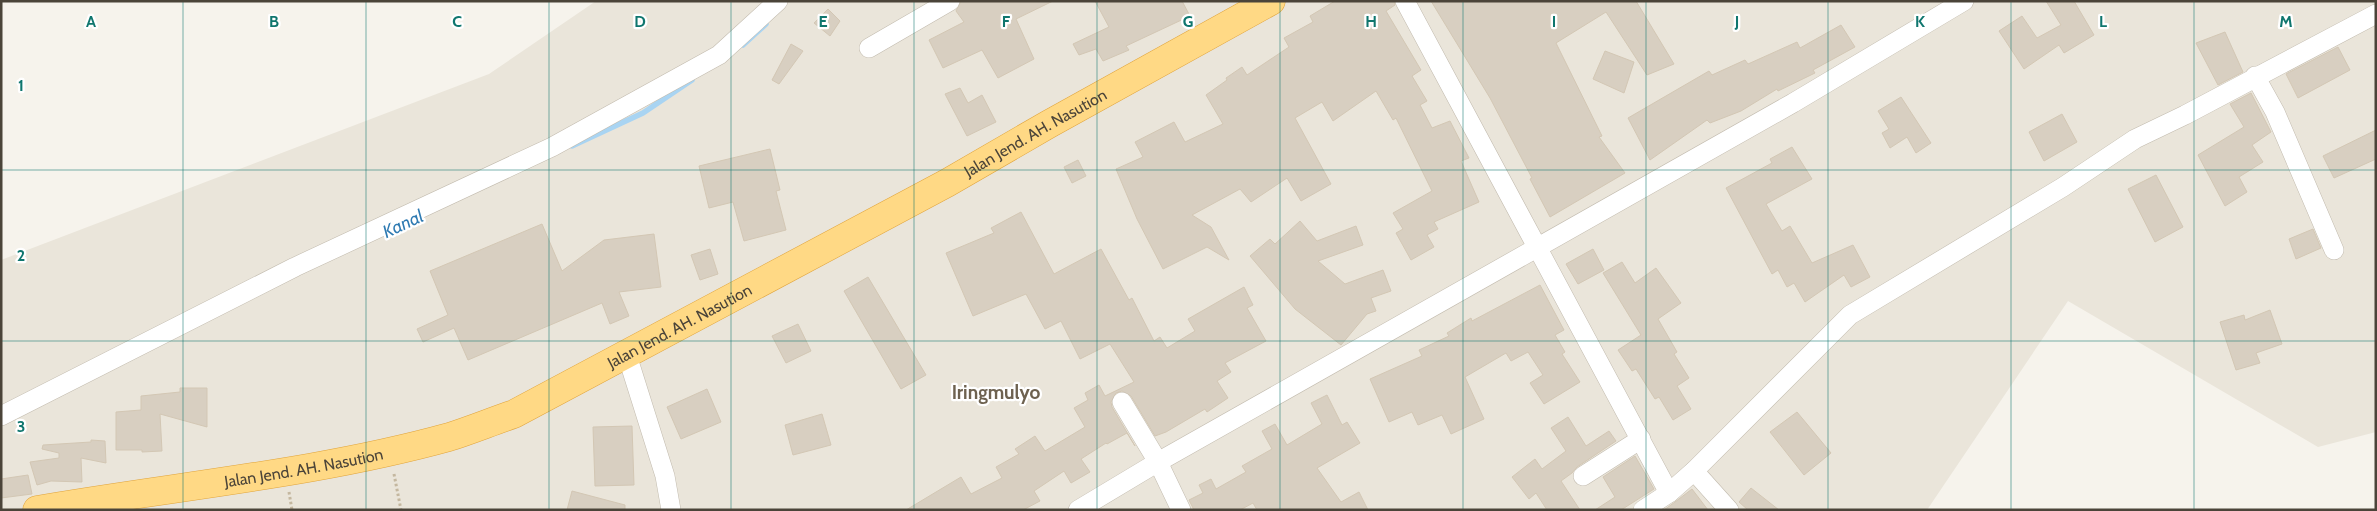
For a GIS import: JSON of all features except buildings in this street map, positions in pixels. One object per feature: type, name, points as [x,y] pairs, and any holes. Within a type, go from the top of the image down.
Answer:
[{"type":"highway","name":"Jalan Jend. AH. Nasution","points":[[37,510],[300,470],[451,436],[514,414],[947,183],[1271,1]]},
{"type":"street","points":[[1,416],[294,267],[560,143],[719,54],[778,1]]},
{"type":"street","points":[[869,48],[950,1]]},
{"type":"street","points":[[1405,1],[1669,493]]},
{"type":"street","points":[[1078,510],[1158,462],[1537,246],[1793,103],[1964,1]]},
{"type":"street","points":[[1643,510],[1669,493],[1694,471],[1850,315],[2062,187],[2135,140],[2376,14]]},
{"type":"street","points":[[2256,76],[2275,112],[2334,250]]},
{"type":"street","points":[[627,355],[665,476],[671,510]]},
{"type":"street","points":[[1122,402],[1158,462],[1181,510]]},
{"type":"street","points":[[1583,476],[1641,439]]},
{"type":"street","points":[[1694,471],[1729,510]]},
{"type":"path","points":[[390,451],[401,510]]},
{"type":"shaded area","points":[[596,1],[2376,1],[2376,432],[2318,447],[2068,301],[1927,510],[1,510],[1,260],[489,74]]},
{"type":"waterway","name":"Kanal","points":[[743,45],[766,24]]},
{"type":"waterway","name":"Kanal","points":[[572,146],[643,113],[692,80]]},
{"type":"district","name":"Iringmulyo","points":[[996,392]]}]
